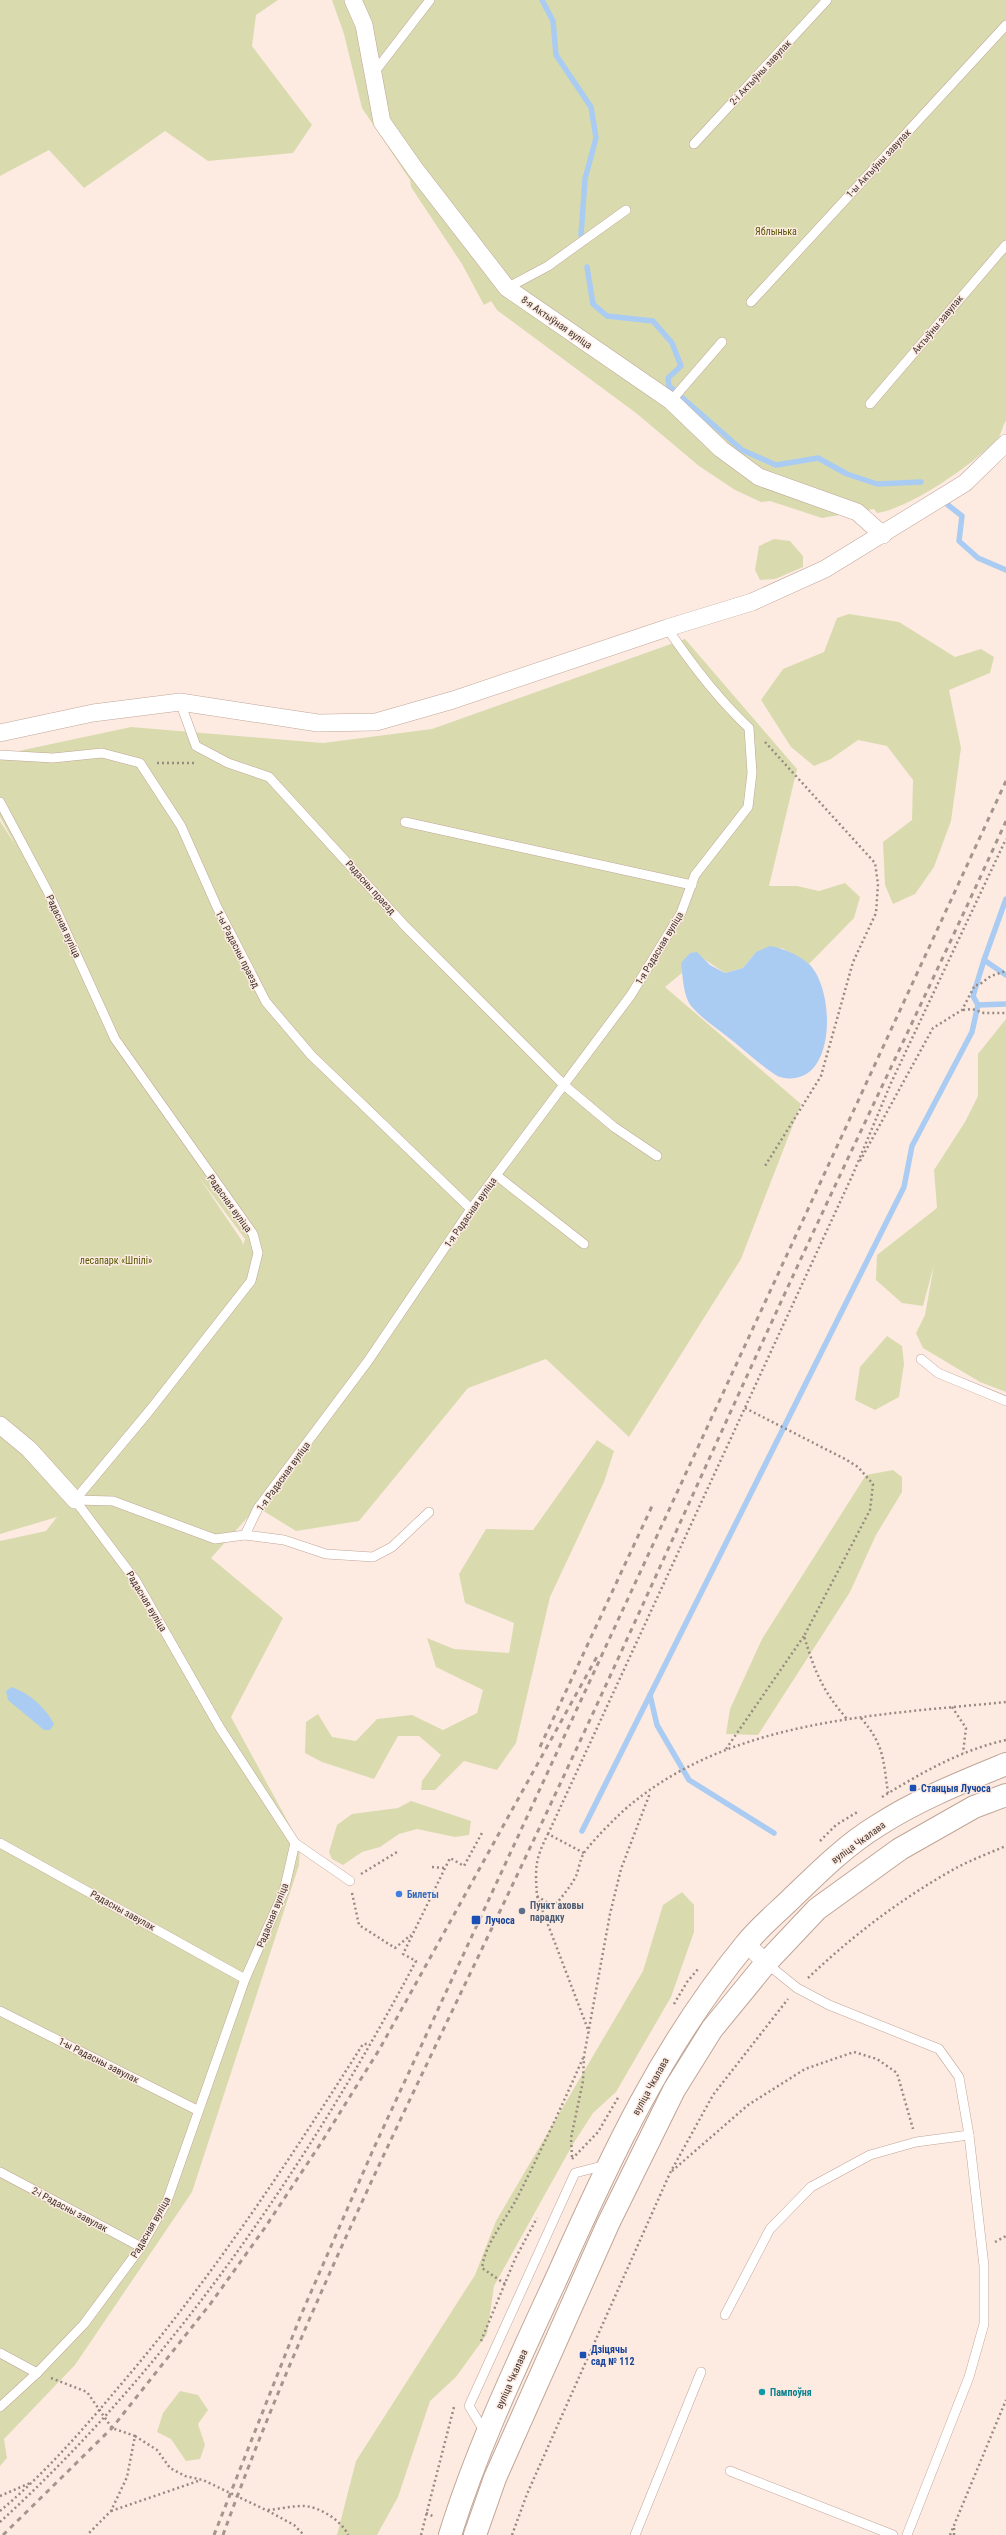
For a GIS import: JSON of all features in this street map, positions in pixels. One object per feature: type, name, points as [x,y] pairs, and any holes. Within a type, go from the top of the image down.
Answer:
[{"type":"main road","name":"вуліца Чкалава","points":[[450,2535],[461,2497],[486,2436],[610,2164],[647,2087],[685,2024],[746,1943],[827,1864],[876,1826],[949,1788],[1006,1764]]},
{"type":"main road","points":[[474,2535],[495,2478],[608,2224],[674,2090],[712,2029],[766,1963],[817,1909],[900,1849],[974,1807],[1006,1795]]},
{"type":"street","name":"8-я Актыўная вуліца","points":[[353,0],[364,25],[382,122],[415,169],[508,288],[672,399],[721,449],[759,477],[856,512],[883,535]]},
{"type":"street","points":[[0,733],[93,713],[180,702],[318,723],[376,722],[453,700],[667,628],[752,602],[825,569],[966,483],[1006,443]]},
{"type":"street","points":[[0,1425],[29,1449],[75,1500]]},
{"type":"street","points":[[746,1943],[766,1963]]},
{"type":"lane","points":[[373,74],[430,0]]},
{"type":"lane","name":"2-і Актыўны завулак","points":[[694,144],[827,0]]},
{"type":"lane","name":"1-ы Актыўны завулак","points":[[751,302],[1006,25]]},
{"type":"lane","points":[[508,288],[548,266],[626,210]]},
{"type":"lane","name":"Актыўны завулак","points":[[870,404],[1006,246]]},
{"type":"lane","points":[[672,399],[722,342]]},
{"type":"lane","points":[[667,628],[698,674],[728,708],[750,728]]},
{"type":"lane","name":"Радасны праезд","points":[[180,702],[196,746],[228,763],[269,777],[405,926],[564,1085],[614,1127],[657,1156]]},
{"type":"lane","name":"1-я Радасная вуліца","points":[[245,1536],[258,1508],[368,1361],[471,1209],[631,995],[681,913],[695,875],[748,807],[752,773],[750,728]]},
{"type":"lane","points":[[0,755],[53,758],[102,753],[140,763]]},
{"type":"lane","name":"1-ы Радасны праезд","points":[[140,763],[181,826],[217,908],[266,1002],[311,1056],[471,1209]]},
{"type":"lane","name":"Радасная вуліца","points":[[0,802],[48,892],[115,1039],[253,1234],[258,1253],[250,1281],[150,1410],[75,1500],[136,1581],[220,1728],[295,1843],[284,1892],[245,1979],[167,2201],[141,2247],[84,2324],[37,2373],[0,2407]]},
{"type":"lane","points":[[405,822],[692,885]]},
{"type":"lane","points":[[496,1176],[584,1244]]},
{"type":"lane","points":[[921,1360],[938,1373],[1006,1401]]},
{"type":"lane","points":[[75,1500],[113,1501],[215,1539],[245,1536],[284,1540],[326,1554],[373,1557],[392,1547],[429,1512]]},
{"type":"lane","name":"Радасны завулак","points":[[0,1843],[245,1979]]},
{"type":"lane","points":[[295,1843],[350,1881]]},
{"type":"lane","points":[[766,1963],[797,1988],[829,2005],[938,2049],[959,2077],[969,2135],[984,2266],[984,2324],[969,2377],[907,2535]]},
{"type":"lane","name":"1-ы Радасны завулак","points":[[0,2011],[198,2110]]},
{"type":"lane","points":[[725,2315],[770,2229],[811,2187],[870,2155],[916,2142],[969,2135]]},
{"type":"lane","name":"2-і Радасны завулак","points":[[0,2172],[141,2247]]},
{"type":"lane","points":[[0,2353],[37,2373]]},
{"type":"lane","points":[[635,2535],[701,2372]]},
{"type":"lane","points":[[730,2472],[893,2535]]},
{"type":"path","points":[[750,728],[875,863],[878,884],[876,913],[853,962],[821,1076],[765,1166]]},
{"type":"path","points":[[140,763],[228,763]]},
{"type":"path","points":[[590,2033],[537,1896],[536,1856],[548,1834],[853,1174],[891,1083],[1006,839]]},
{"type":"path","points":[[962,1010],[977,985],[991,976],[1006,971]]},
{"type":"path","points":[[853,1174],[933,1028],[962,1010],[972,1009],[984,1014],[1006,1014]]},
{"type":"path","points":[[726,1749],[804,1636],[870,1510],[873,1484],[858,1467],[794,1432],[745,1408]]},
{"type":"path","points":[[804,1636],[816,1675],[829,1698],[848,1720]]},
{"type":"path","points":[[537,1896],[548,1903],[557,1902],[566,1892],[576,1875],[584,1853],[630,1805],[675,1774],[726,1749],[814,1725],[952,1707],[1006,1702]]},
{"type":"path","points":[[952,1707],[966,1728],[963,1754]]},
{"type":"path","points":[[861,1718],[874,1733],[883,1750],[888,1793]]},
{"type":"path","points":[[505,2284],[482,2268],[484,2255],[505,2221],[547,2139],[584,2056],[590,2033],[601,1956],[621,1869],[650,1792]]},
{"type":"path","points":[[0,2522],[39,2486],[104,2418],[192,2310],[278,2193],[371,2044],[416,1961],[403,1954],[450,1858],[464,1866],[483,1831]]},
{"type":"path","points":[[548,1834],[584,1853]]},
{"type":"path","points":[[512,2535],[527,2494],[670,2173],[712,2095],[797,1988],[835,1952],[887,1912],[956,1868],[1006,1846]]},
{"type":"path","points":[[398,1852],[350,1881],[359,1925],[395,1948],[412,1934]]},
{"type":"path","points":[[432,1867],[445,1868]]},
{"type":"path","points":[[0,2511],[33,2481],[100,2409],[153,2347],[206,2280],[280,2175],[363,2044],[371,2044]]},
{"type":"path","points":[[670,2173],[748,2104],[805,2069],[854,2052],[877,2059],[897,2073],[916,2142]]},
{"type":"path","points":[[572,2158],[571,2138],[583,2081],[584,2056]]},
{"type":"path","points":[[37,2373],[87,2392],[112,2428],[135,2436],[157,2450],[170,2468],[185,2476],[203,2480],[268,2511],[294,2525],[304,2535]]},
{"type":"path","points":[[950,2535],[1006,2400]]},
{"type":"path","points":[[87,2535],[111,2511],[127,2477],[135,2436]]},
{"type":"path","points":[[111,2511],[203,2480]]},
{"type":"path","points":[[0,2496],[33,2481]]},
{"type":"path","points":[[268,2511],[304,2506],[327,2514],[344,2526],[348,2535]]},
{"type":"path","points":[[954,2525],[954,2535]]},
{"type":"green space","points":[[0,0],[278,0],[256,15],[252,46],[312,125],[293,153],[208,161],[165,131],[84,188],[49,150],[0,176]]},
{"type":"green space","name":"Яблынька","points":[[332,0],[1006,0],[1006,421],[998,438],[974,460],[924,494],[907,503],[877,513],[874,509],[822,518],[770,501],[761,502],[735,490],[699,466],[636,413],[497,310],[491,301],[484,305],[462,264],[411,187],[410,180],[362,108],[344,34]]},
{"type":"green space","points":[[774,539],[790,541],[803,556],[803,567],[775,579],[760,580],[755,570],[759,546]]},
{"type":"green space","points":[[849,614],[899,622],[955,657],[981,649],[994,657],[990,673],[949,690],[961,748],[951,821],[934,867],[915,894],[893,904],[885,885],[883,842],[912,820],[913,780],[887,746],[858,740],[831,759],[814,766],[791,747],[761,700],[783,669],[824,652],[837,618]]},
{"type":"green space","name":"лесапарк «Шпілі»","points":[[685,639],[797,769],[769,886],[797,886],[819,891],[845,883],[860,897],[854,918],[809,964],[782,948],[756,952],[743,968],[725,973],[701,957],[665,987],[801,1104],[741,1259],[629,1437],[546,1359],[468,1388],[359,1521],[296,1531],[257,1507],[211,1558],[283,1618],[231,1717],[300,1844],[299,1865],[192,2192],[75,2365],[4,2439],[7,2458],[0,2466],[0,1541],[46,1531],[57,1517],[0,1534],[0,821],[16,846],[0,817],[0,755],[131,727],[323,743],[432,729]],"holes":[[[199,1177],[245,1239],[243,1245],[242,1241]]]},
{"type":"green space","points":[[1006,1019],[1006,1392],[980,1382],[923,1348],[916,1333],[925,1315],[934,1265],[923,1306],[902,1303],[876,1280],[877,1255],[937,1208],[934,1170],[965,1122],[978,1096],[978,1054]]},
{"type":"green space","points":[[887,1336],[902,1346],[904,1364],[899,1397],[875,1410],[855,1400],[860,1367]]},
{"type":"green space","points":[[597,1440],[614,1451],[604,1482],[550,1597],[516,1743],[497,1770],[464,1761],[435,1790],[421,1790],[422,1781],[441,1755],[419,1736],[398,1736],[374,1779],[322,1762],[305,1753],[306,1722],[318,1714],[332,1737],[356,1741],[377,1719],[412,1715],[443,1730],[477,1713],[483,1690],[436,1667],[427,1638],[454,1649],[509,1653],[514,1623],[465,1603],[459,1574],[486,1529],[533,1530]]},
{"type":"green space","points":[[893,1470],[902,1477],[902,1492],[876,1535],[850,1592],[758,1735],[726,1734],[730,1709],[762,1639],[866,1475]]},
{"type":"green space","points":[[411,1801],[471,1821],[469,1835],[455,1837],[417,1829],[399,1834],[380,1847],[362,1852],[343,1865],[332,1859],[329,1852],[337,1825],[352,1814],[398,1808]]},
{"type":"green space","points":[[682,1892],[694,1905],[694,1932],[671,1997],[616,2092],[593,2113],[573,2144],[494,2286],[487,2334],[456,2377],[430,2401],[398,2497],[377,2535],[337,2535],[356,2461],[475,2275],[496,2221],[643,1971],[663,1905]]},
{"type":"green space","points":[[180,2391],[198,2395],[208,2410],[198,2424],[205,2445],[200,2459],[186,2461],[171,2439],[157,2432],[163,2413]]},
{"type":"water","points":[[770,946],[791,952],[809,964],[818,977],[824,995],[827,1016],[826,1036],[821,1055],[812,1069],[798,1078],[780,1077],[764,1066],[696,1012],[689,1003],[685,992],[681,963],[690,953],[697,952],[710,965],[725,973],[743,968],[756,952]]},
{"type":"water","points":[[12,1687],[31,1697],[42,1707],[54,1724],[50,1730],[44,1730],[8,1700],[6,1691]]},
{"type":"waterway","points":[[542,0],[553,21],[556,55],[591,107],[596,138],[585,179],[581,235]]},
{"type":"waterway","points":[[587,267],[593,304],[607,316],[653,321],[672,343],[681,366],[668,378],[669,386],[742,450],[776,465],[818,458],[847,474],[877,484],[921,482]]},
{"type":"waterway","points":[[948,505],[962,516],[959,541],[978,558],[1006,570]]},
{"type":"waterway","points":[[582,1831],[904,1187],[912,1146],[972,1032],[978,1005],[973,996],[1006,899]]},
{"type":"waterway","points":[[984,960],[1006,975]]},
{"type":"waterway","points":[[978,1005],[1006,1004]]},
{"type":"waterway","points":[[650,1695],[657,1725],[689,1780],[774,1833]]},
{"type":"railway","points":[[214,2535],[301,2315],[373,2150],[1006,781]]},
{"type":"railway","points":[[223,2535],[256,2447],[329,2275],[407,2105],[563,1777],[805,1250],[1006,821]]},
{"type":"railway","points":[[540,1747],[653,1504]]},
{"type":"railway","points":[[3,2535],[112,2428],[211,2303],[264,2229],[321,2143],[379,2050],[599,1653]]},
{"type":"place","name":"Станцыя Лучоса","points":[[913,1788]]},
{"type":"place","name":"Билеты","points":[[399,1894]]},
{"type":"place","name":"Пункт аховы парадку","points":[[522,1911]]},
{"type":"place","name":"Лучоса","points":[[476,1920]]},
{"type":"place","name":"Дзіцячы сад № 112","points":[[583,2355]]},
{"type":"place","name":"Пампоўня","points":[[762,2392]]}]
